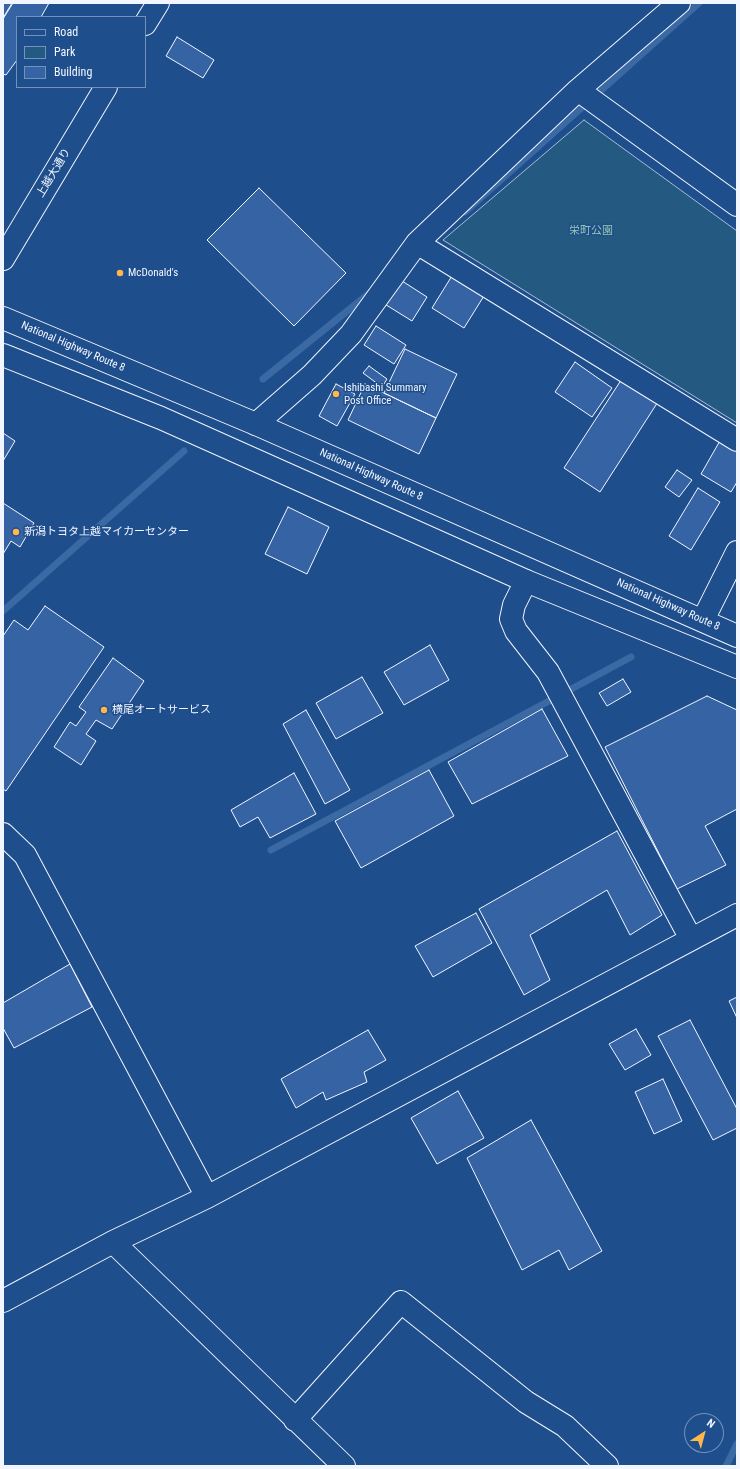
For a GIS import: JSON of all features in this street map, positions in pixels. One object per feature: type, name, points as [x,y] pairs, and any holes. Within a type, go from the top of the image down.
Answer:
[{"type":"main road","points":[[146,22],[158,3]]},
{"type":"main road","points":[[256,424],[312,376],[352,334],[417,243],[578,90],[679,3]]},
{"type":"main road","name":"上越大通り","points":[[3,259],[105,88]]},
{"type":"main road","points":[[578,90],[737,205]]},
{"type":"main road","points":[[417,243],[737,440]]},
{"type":"main road","name":"National Highway Route 8","points":[[3,318],[256,424],[737,636]]},
{"type":"main road","points":[[3,355],[160,418],[526,581],[737,667]]},
{"type":"main road","points":[[703,620],[737,552]]},
{"type":"main road","points":[[526,581],[514,605],[511,619],[516,631],[548,672],[691,939]]},
{"type":"main road","points":[[3,834],[25,855],[207,1197]]},
{"type":"main road","points":[[3,1301],[113,1242],[207,1197],[737,915]]},
{"type":"main road","points":[[113,1242],[344,1466]]},
{"type":"main road","points":[[295,1420],[401,1302],[526,1402],[566,1426],[606,1466]]},
{"type":"green space","name":"栄町公園","points":[[584,120],[737,231],[737,423],[443,240]]},
{"type":"building","points":[[3,3],[12,3],[3,18]]},
{"type":"building","points":[[13,3],[49,3],[42,16],[16,16],[16,61],[6,75],[3,74],[3,19]]},
{"type":"building","points":[[177,37],[214,60],[203,78],[166,56]]},
{"type":"building","points":[[259,188],[346,273],[294,326],[207,240]]},
{"type":"building","points":[[455,271],[487,291],[464,328],[432,308]]},
{"type":"building","points":[[399,279],[427,297],[412,321],[383,303]]},
{"type":"building","points":[[376,326],[406,345],[394,364],[364,345]]},
{"type":"building","points":[[405,349],[457,374],[436,418],[384,393]]},
{"type":"building","points":[[575,362],[612,388],[592,417],[555,392]]},
{"type":"building","points":[[369,366],[387,379],[382,387],[363,373]]},
{"type":"building","points":[[627,371],[663,394],[600,492],[564,468]]},
{"type":"building","points":[[336,384],[355,394],[337,426],[319,416]]},
{"type":"building","points":[[365,384],[436,418],[419,454],[348,420]]},
{"type":"building","points":[[725,432],[737,439],[737,482],[731,492],[701,474]]},
{"type":"building","points":[[3,433],[15,441],[3,461]]},
{"type":"building","points":[[677,470],[692,480],[679,497],[665,487]]},
{"type":"building","points":[[698,488],[720,502],[691,550],[669,536]]},
{"type":"building","name":"新潟トヨタ上越マイカーセンター","points":[[3,503],[34,523],[20,547],[11,541],[3,554]]},
{"type":"building","points":[[288,507],[329,527],[307,574],[265,554]]},
{"type":"building","points":[[45,606],[104,647],[6,791],[3,789],[3,636],[14,620],[28,630]]},
{"type":"building","points":[[430,645],[449,680],[404,705],[384,672]]},
{"type":"building","name":"横尾オートサービス","points":[[113,658],[144,681],[112,729],[96,720],[86,734],[96,741],[81,765],[54,747],[70,722],[76,726],[86,712],[79,707]]},
{"type":"building","points":[[362,677],[383,713],[336,739],[316,703]]},
{"type":"building","points":[[623,679],[631,692],[607,706],[599,693]]},
{"type":"building","points":[[707,696],[737,710],[737,809],[705,826],[726,865],[677,889],[605,747]]},
{"type":"building","points":[[542,709],[568,756],[472,804],[448,762]]},
{"type":"building","points":[[306,710],[350,790],[325,804],[283,724]]},
{"type":"building","points":[[429,770],[454,816],[361,868],[335,821]]},
{"type":"building","points":[[294,773],[316,814],[270,838],[258,817],[240,827],[231,810]]},
{"type":"building","points":[[617,831],[662,915],[630,935],[607,890],[530,935],[550,980],[524,995],[479,909]]},
{"type":"building","points":[[476,913],[492,943],[433,977],[415,946]]},
{"type":"building","points":[[70,964],[92,1007],[14,1048],[3,1028],[3,1003]]},
{"type":"building","points":[[737,997],[737,1018],[729,1001]]},
{"type":"building","points":[[690,1020],[737,1109],[737,1128],[713,1140],[658,1036]]},
{"type":"building","points":[[636,1029],[651,1055],[625,1070],[609,1044]]},
{"type":"building","points":[[368,1030],[386,1060],[364,1072],[367,1082],[326,1100],[323,1092],[296,1108],[281,1079]]},
{"type":"building","points":[[663,1079],[682,1121],[654,1134],[635,1092]]},
{"type":"building","points":[[458,1091],[484,1138],[437,1164],[411,1118]]},
{"type":"building","points":[[531,1120],[602,1251],[569,1270],[559,1250],[522,1270],[467,1158]]},
{"type":"waterway","points":[[465,212],[699,3]]},
{"type":"waterway","points":[[263,379],[372,291]]},
{"type":"waterway","points":[[3,611],[184,451]]},
{"type":"waterway","points":[[271,850],[631,657]]},
{"type":"waterway","points":[[726,1466],[737,1444]]},
{"type":"place","name":"McDonald's","points":[[120,273]]},
{"type":"place","name":"Ishibashi Summary Post Office","points":[[336,394]]},
{"type":"place","name":"新潟トヨタ上越マイカーセンター","points":[[16,532]]},
{"type":"place","name":"横尾オートサービス","points":[[104,710]]}]
